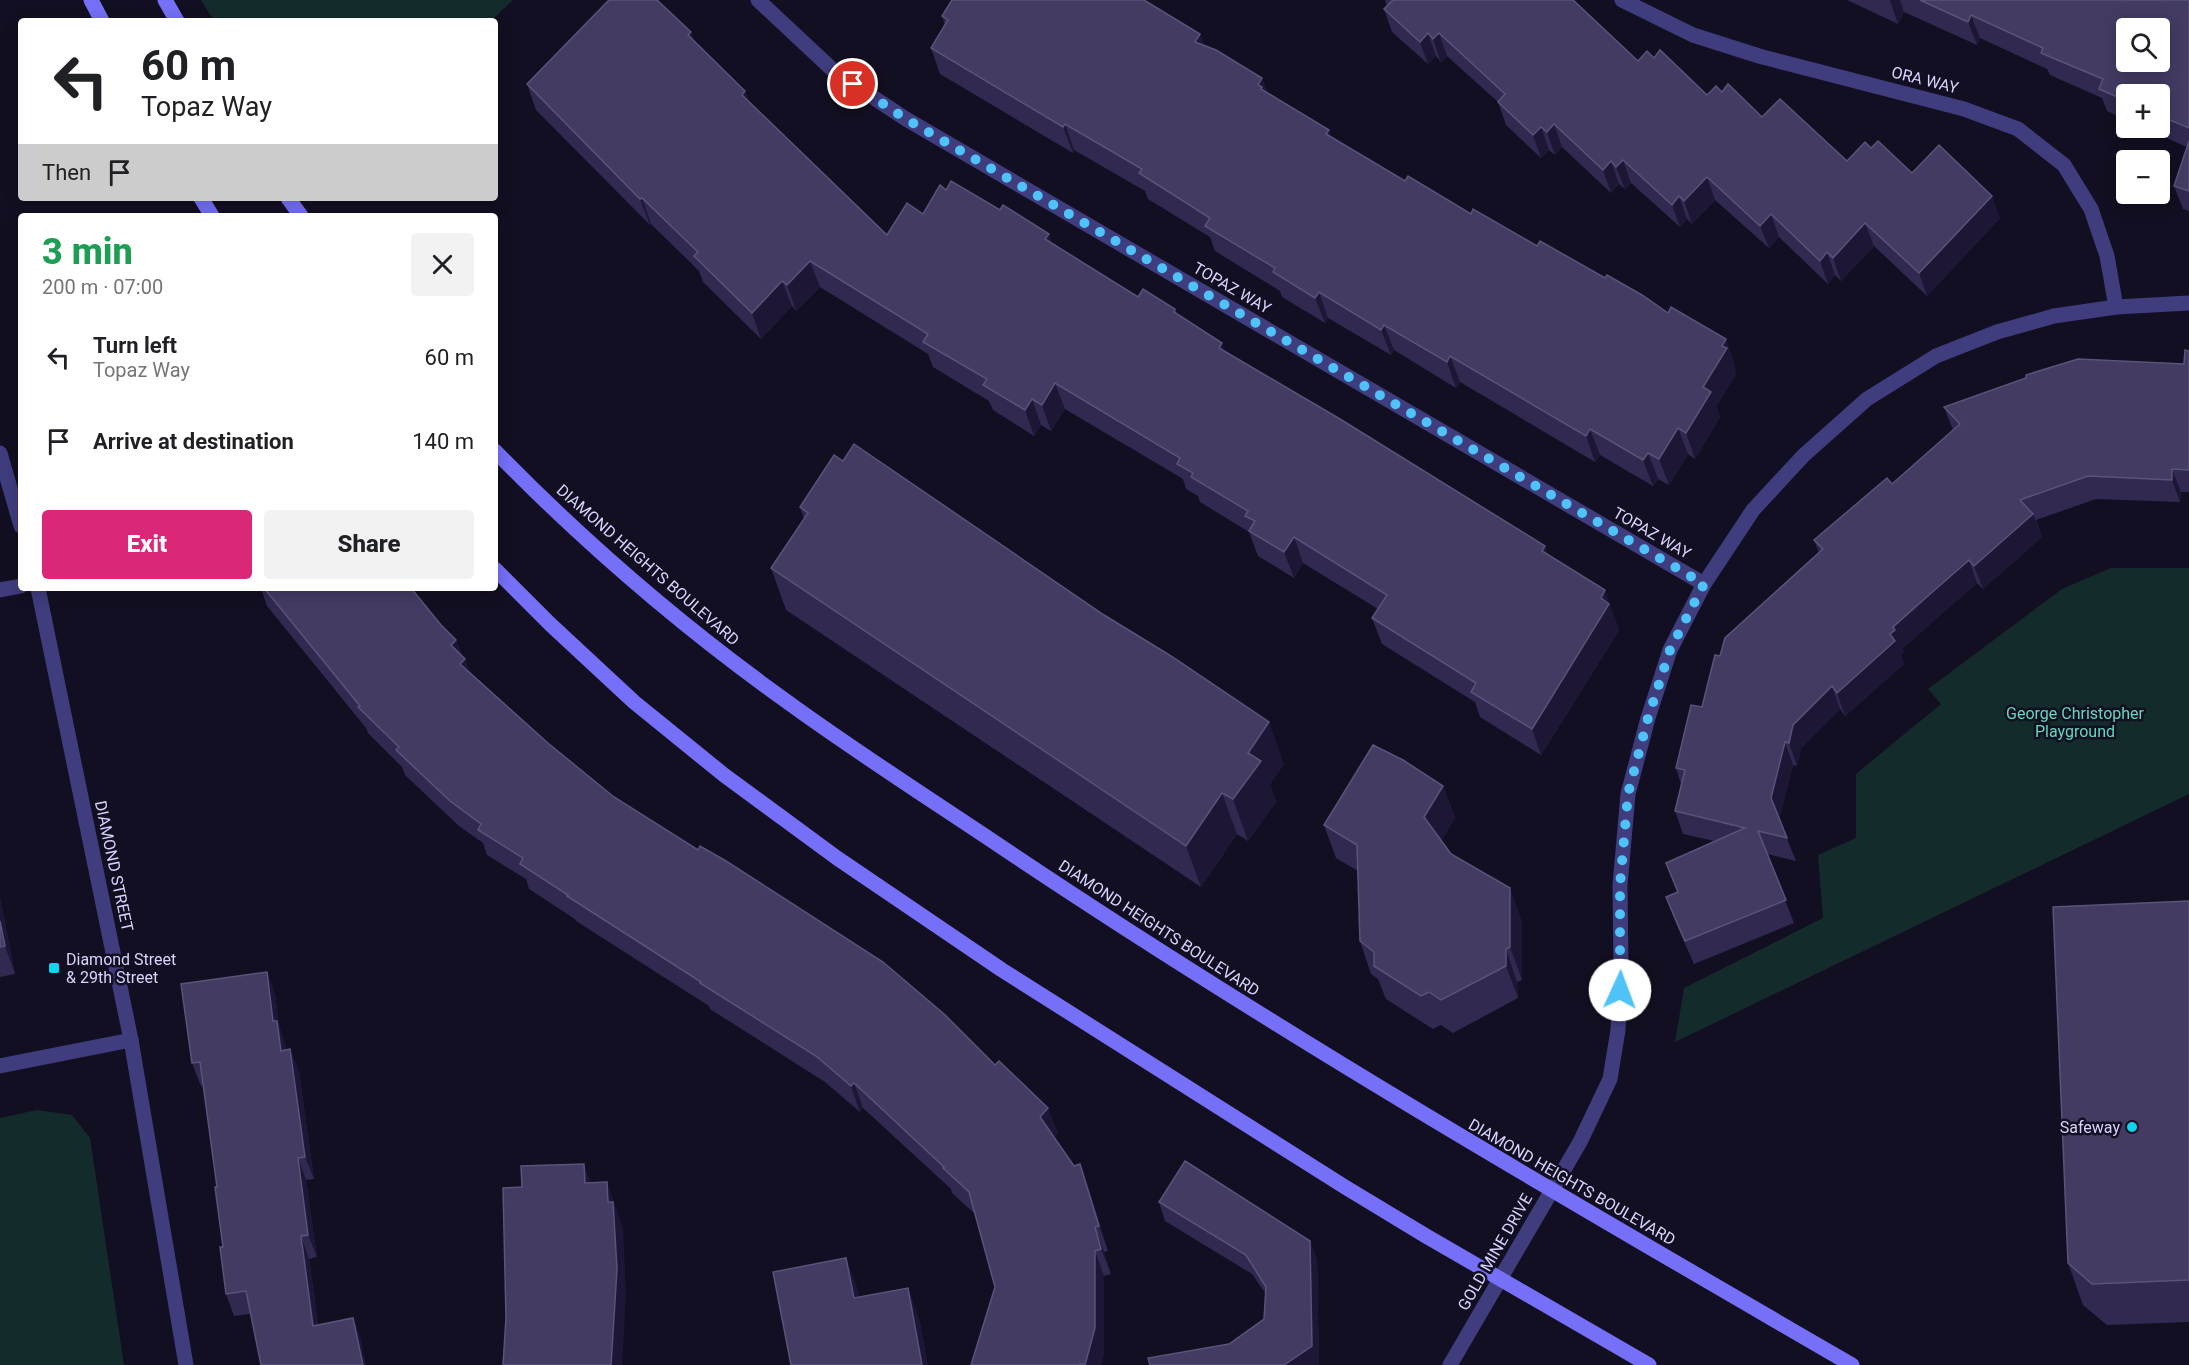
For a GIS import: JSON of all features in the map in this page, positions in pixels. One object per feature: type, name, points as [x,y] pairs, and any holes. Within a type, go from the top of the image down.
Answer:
[{"type":"main road","points":[[91,0],[100,18]]},
{"type":"main road","points":[[165,0],[175,18]]},
{"type":"main road","points":[[290,201],[300,213]]},
{"type":"main road","name":"DIAMOND HEIGHTS BOULEVARD","points":[[498,454],[536,493],[690,629],[782,699],[1060,886],[1384,1091],[1852,1365]]},
{"type":"main road","points":[[498,572],[634,702],[724,775],[837,858],[1002,970],[1345,1186],[1649,1365]]},
{"type":"street","name":"TOPAZ WAY","points":[[758,0],[835,72],[906,119],[1704,584]]},
{"type":"street","name":"ORA WAY","points":[[1622,0],[1693,35],[1759,56],[1964,109],[2018,129],[2064,165],[2091,209],[2107,256],[2116,307]]},
{"type":"street","name":"GOLD MINE DRIVE","points":[[1450,1365],[1581,1142],[1610,1079],[1618,1030],[1622,970],[1620,885],[1628,794],[1648,718],[1670,650],[1704,584],[1753,510],[1804,455],[1867,399],[1936,356],[1997,332],[2054,316],[2116,307],[2189,303]]},
{"type":"street","points":[[0,453],[18,516]]},
{"type":"street","points":[[0,590],[18,587]]},
{"type":"street","name":"DIAMOND STREET","points":[[39,591],[131,1040],[186,1365]]},
{"type":"street","points":[[0,1066],[131,1040]]},
{"type":"green space","points":[[201,0],[513,0],[494,18],[212,18]]},
{"type":"green space","name":"George Christopher Playground","points":[[2111,568],[2189,568],[2189,794],[1675,1042],[1684,988],[1823,918],[1818,855],[1856,838],[1856,774],[1941,704],[1928,689],[2062,589]]},
{"type":"green space","points":[[37,1110],[72,1115],[90,1138],[124,1365],[0,1365],[0,1118]]},
{"type":"building","points":[[609,0],[657,0],[691,32],[688,35],[745,91],[742,95],[887,235],[907,203],[923,214],[940,185],[946,190],[951,181],[1000,210],[1003,205],[1049,234],[1045,239],[1138,297],[1143,289],[1175,309],[1174,312],[1222,343],[1219,348],[1340,419],[1545,546],[1542,551],[1605,590],[1601,598],[1609,604],[1532,729],[1471,692],[1476,683],[1372,618],[1387,595],[1294,537],[1284,552],[1249,531],[1255,521],[1245,516],[1248,511],[1191,477],[1193,473],[1177,464],[1180,458],[1055,383],[1042,405],[1032,399],[1025,410],[983,385],[987,379],[923,342],[928,334],[810,261],[787,285],[782,281],[752,313],[694,256],[698,252],[642,198],[640,199],[527,84]]},
{"type":"building","points":[[952,0],[1144,0],[1200,34],[1195,42],[1216,50],[1262,78],[1258,85],[1262,87],[1261,89],[1329,130],[1326,134],[1405,181],[1408,176],[1471,214],[1473,209],[1537,246],[1540,241],[1605,278],[1607,275],[1668,313],[1671,307],[1726,339],[1722,346],[1727,348],[1703,387],[1711,392],[1686,433],[1678,428],[1659,459],[1648,453],[1643,460],[1590,429],[1586,436],[1450,356],[1447,362],[1384,325],[1381,330],[1319,292],[1315,298],[1273,272],[1275,268],[1205,226],[1210,218],[1139,173],[1142,169],[1065,124],[1063,127],[931,48],[948,20],[942,16]]},
{"type":"building","points":[[1393,0],[1573,0],[1638,61],[1647,51],[1654,58],[1660,50],[1707,95],[1716,86],[1722,92],[1728,84],[1762,117],[1780,99],[1847,161],[1865,142],[1871,148],[1878,141],[1912,173],[1939,145],[1992,196],[1919,273],[1865,223],[1833,258],[1827,252],[1820,261],[1771,214],[1760,226],[1707,177],[1684,201],[1679,196],[1672,205],[1623,160],[1616,167],[1611,161],[1603,170],[1554,124],[1547,132],[1541,127],[1533,135],[1498,102],[1505,94],[1439,33],[1433,39],[1428,33],[1420,42],[1384,9]]},
{"type":"building","points":[[1920,0],[2189,0],[2189,128],[2170,120],[2170,84],[2116,84],[2116,96],[2099,89],[2103,79],[2041,53],[2043,48],[1971,15],[1968,22]]},
{"type":"building","points":[[2189,141],[2189,191],[2174,186]]},
{"type":"building","points":[[2185,350],[2189,351],[2189,470],[2172,469],[2172,480],[2088,476],[2020,500],[2033,514],[1974,566],[1969,560],[1929,595],[1893,627],[1895,630],[1890,634],[1895,641],[1837,693],[1832,686],[1793,725],[1789,743],[1785,742],[1771,798],[1787,838],[1758,831],[1786,900],[1685,941],[1666,897],[1678,892],[1666,863],[1745,828],[1675,811],[1685,770],[1676,768],[1691,705],[1702,707],[1715,655],[1720,656],[1725,638],[1823,549],[1814,540],[1887,478],[1892,484],[1960,424],[1944,407],[2026,378],[2026,375],[2078,359],[2184,364]]},
{"type":"building","points":[[854,444],[1104,615],[1171,656],[1269,722],[1248,753],[1261,761],[1233,799],[1222,793],[1186,846],[771,568],[808,513],[800,507],[834,455],[843,461]]},
{"type":"building","points":[[266,591],[413,591],[456,640],[451,645],[465,659],[460,664],[549,744],[614,797],[698,850],[700,846],[726,861],[883,962],[944,1014],[995,1065],[999,1061],[1048,1108],[1040,1117],[1074,1166],[1080,1164],[1099,1226],[1095,1227],[1101,1249],[1095,1251],[1095,1328],[1085,1365],[971,1365],[995,1287],[969,1192],[854,1083],[851,1086],[816,1056],[700,983],[520,864],[523,858],[478,830],[481,824],[450,801],[396,750],[399,747],[358,707],[360,706]]},
{"type":"building","points":[[1373,745],[1403,760],[1443,786],[1424,817],[1451,854],[1510,888],[1510,947],[1506,949],[1506,966],[1441,1000],[1429,992],[1421,996],[1374,966],[1374,952],[1360,941],[1357,845],[1324,825]]},
{"type":"building","name":"Safeway","points":[[2189,901],[2189,1280],[2092,1284],[2068,1263],[2053,907]]},
{"type":"building","points":[[0,921],[5,946],[0,947]]},
{"type":"building","points":[[267,972],[273,1021],[277,1021],[281,1051],[290,1049],[305,1157],[298,1158],[308,1235],[301,1236],[313,1326],[353,1318],[363,1365],[261,1365],[246,1291],[226,1294],[220,1247],[223,1247],[215,1187],[217,1187],[200,1062],[192,1063],[181,984]]},
{"type":"building","points":[[1185,1161],[1310,1241],[1312,1346],[1284,1365],[1150,1365],[1148,1358],[1229,1344],[1264,1319],[1266,1287],[1246,1255],[1159,1202]]},
{"type":"building","points":[[584,1164],[585,1183],[607,1182],[608,1202],[613,1202],[617,1269],[611,1365],[503,1365],[506,1318],[503,1188],[522,1187],[521,1166]]},
{"type":"building","points":[[846,1258],[854,1298],[908,1288],[922,1365],[791,1365],[773,1272]]},
{"type":"place","name":"Diamond Street & 29th Street","points":[[54,968]]},
{"type":"place","name":"Safeway","points":[[2132,1127]]},
{"type":"route","points":[[853,84],[906,119],[1704,584],[1670,650],[1648,718],[1628,794],[1620,885],[1622,970],[1620,990]]}]
